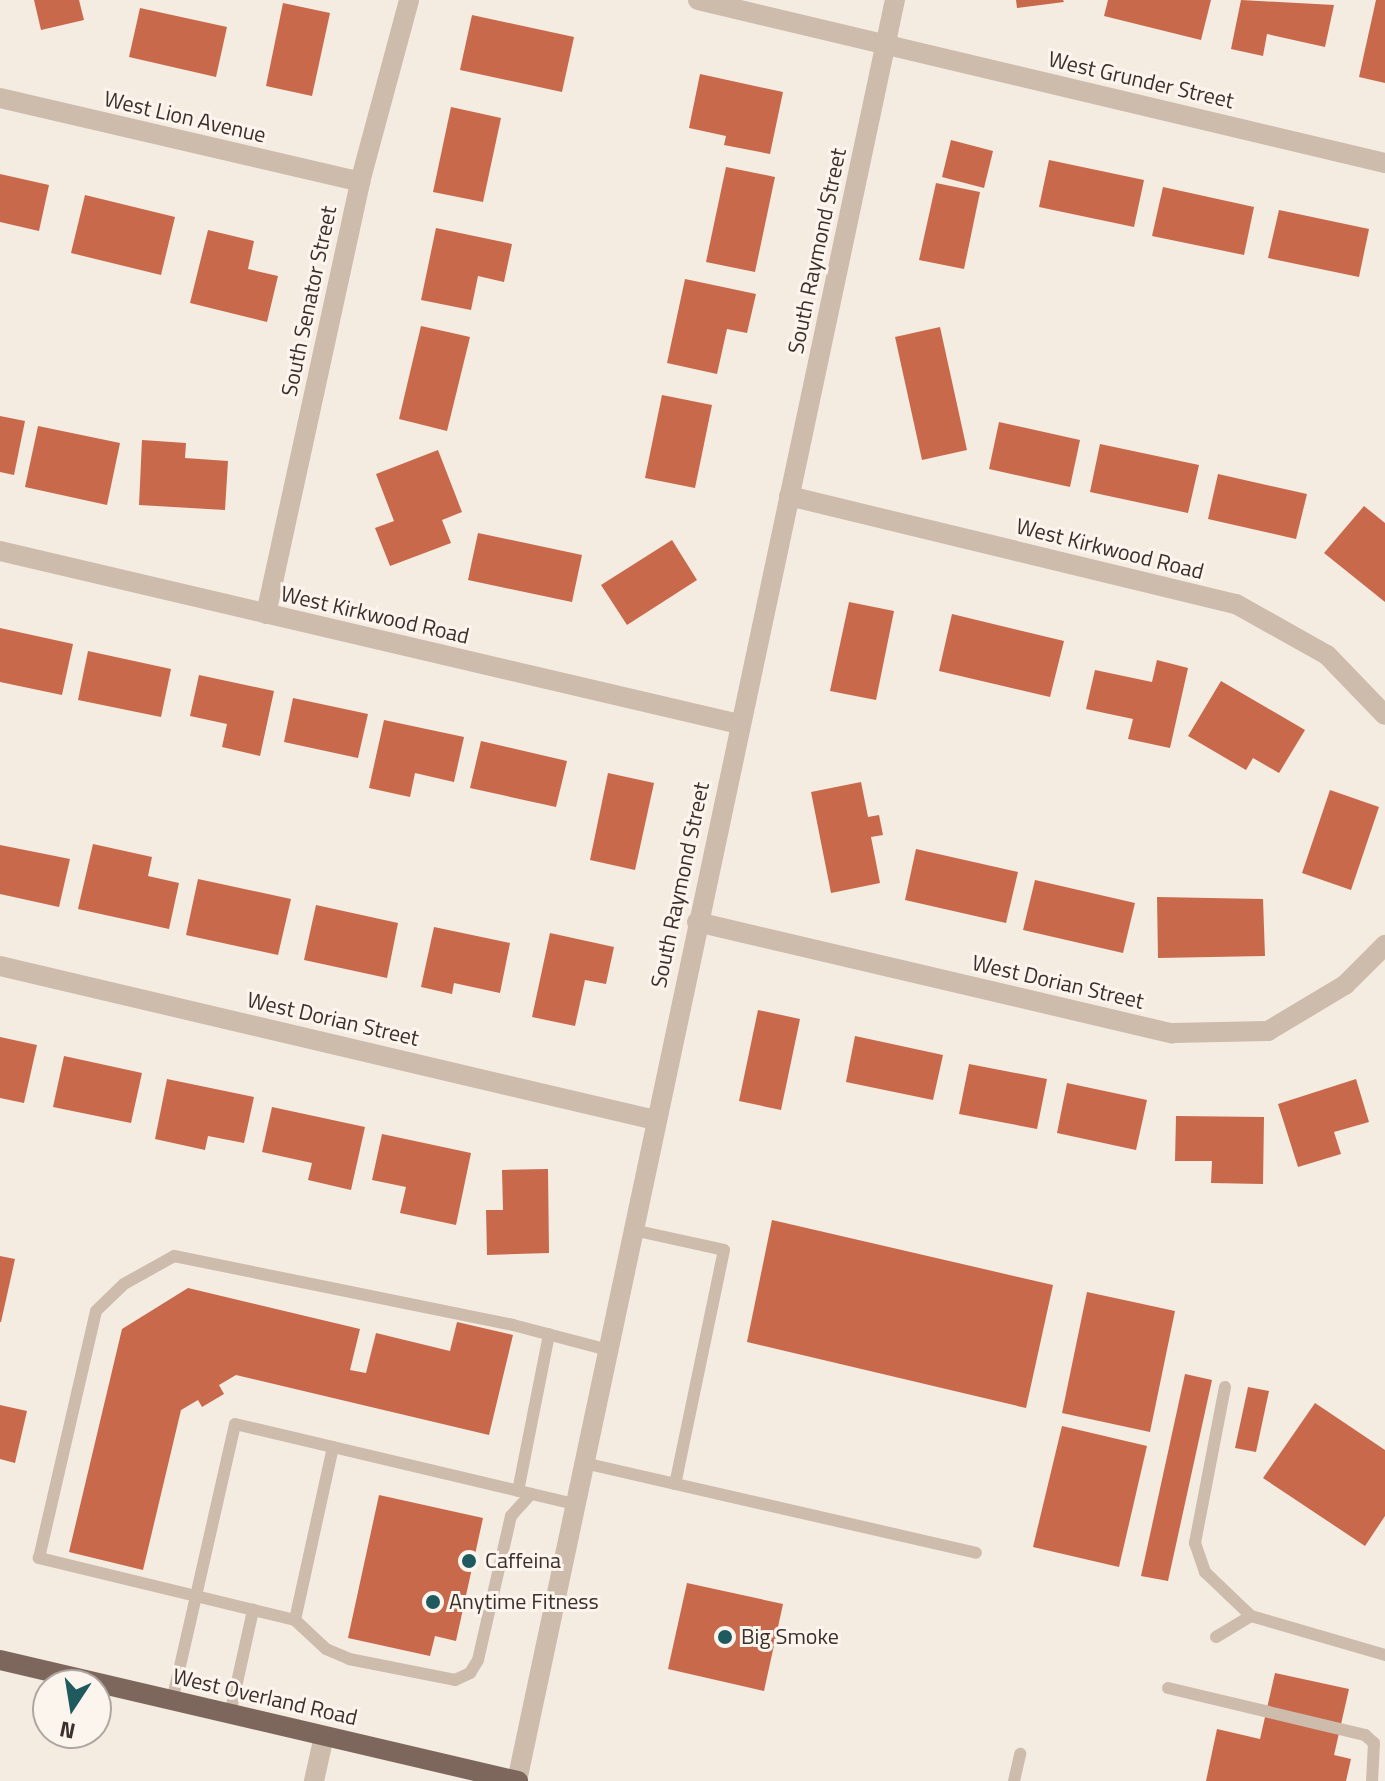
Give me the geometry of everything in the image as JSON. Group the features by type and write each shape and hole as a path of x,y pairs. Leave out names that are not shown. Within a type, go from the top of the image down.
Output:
{"main road":[{"name":"West Overland Road","path":"0,1660 518,1781"}],"street":[{"name":"South Senator Street","path":"266,614 360,182 409,0"},
{"name":"West Grunder Street","path":"698,0 1385,163"},
{"name":"South Raymond Street","path":"518,1781 655,1120 895,0"},
{"name":"West Lion Avenue","path":"0,98 360,182"},
{"name":"West Kirkwood Road","path":"789,496 1236,604 1327,655 1385,715"},
{"name":"West Kirkwood Road","path":"0,551 739,724"},
{"name":"West Dorian Street","path":"697,922 1172,1033 1268,1031 1345,985 1385,945"},
{"name":"West Dorian Street","path":"0,966 655,1120"},
{"path":"314,1781 324,1736"}],"lane":[{"path":"633,1230 724,1250 675,1484"},
{"path":"531,1494 511,1516 478,1660 470,1673 455,1680 349,1659 326,1649 295,1620 39,1558 96,1311 124,1284 174,1256 549,1334 608,1350"},
{"path":"518,1491 549,1334"},
{"path":"1225,1387 1195,1543 1205,1572 1251,1616 1385,1655"},
{"path":"172,1701 235,1424 575,1504"},
{"path":"295,1620 333,1447"},
{"path":"584,1463 976,1553"},
{"path":"230,1714 253,1610"},
{"path":"1216,1637 1251,1616"},
{"path":"1168,1688 1365,1735 1374,1743 1372,1781"},
{"path":"1014,1781 1020,1754"}],"building":[{"path":"34,0 79,0 84,20 41,30"},
{"path":"1016,0 1063,0 1064,2 1017,8"},
{"path":"1108,0 1211,0 1201,40 1104,16"},
{"path":"1241,0 1334,5 1325,47 1267,34 1263,56 1231,49"},
{"path":"1376,0 1385,0 1385,83 1359,77"},
{"path":"283,3 330,13 312,96 266,86"},
{"path":"140,8 227,27 216,77 129,57"},
{"path":"472,15 574,37 562,92 460,70"},
{"path":"700,74 783,92 770,154 724,145 726,136 689,128"},
{"path":"451,107 501,118 483,202 433,192"},
{"path":"951,140 993,151 984,188 942,177"},
{"path":"1049,160 1144,180 1134,227 1039,207"},
{"path":"726,167 775,177 755,272 706,262"},
{"path":"0,174 49,185 39,231 0,222"},
{"path":"936,183 980,192 964,269 919,260"},
{"path":"1163,187 1254,207 1244,255 1152,236"},
{"path":"85,195 175,217 161,275 71,253"},
{"path":"1279,210 1369,229 1359,277 1268,258"},
{"path":"436,228 512,244 504,282 478,276 471,310 421,300"},
{"path":"208,230 254,241 248,269 278,276 267,322 190,303"},
{"path":"685,279 756,294 747,333 727,329 717,374 667,363"},
{"path":"421,326 470,337 447,431 399,419"},
{"path":"940,327 967,450 922,460 895,337"},
{"path":"662,395 712,405 695,488 645,478"},
{"path":"0,416 25,421 14,475 0,472"},
{"path":"999,422 1080,440 1070,487 989,469"},
{"path":"38,426 120,443 107,505 25,487"},
{"path":"142,440 186,443 185,458 228,461 225,510 139,505"},
{"path":"1100,444 1199,465 1188,513 1090,492"},
{"path":"438,450 462,512 442,520 451,543 390,566 375,528 394,521 376,474"},
{"path":"1218,474 1307,494 1296,539 1208,519"},
{"path":"1364,506 1385,523 1385,602 1324,553"},
{"path":"478,533 582,555 572,602 468,580"},
{"path":"672,540 697,580 627,625 601,585"},
{"path":"849,602 894,611 876,700 830,691"},
{"path":"952,614 1064,641 1050,697 939,671"},
{"path":"0,628 73,644 62,695 0,682"},
{"path":"88,651 171,669 161,717 78,700"},
{"path":"1157,660 1188,668 1170,748 1128,739 1133,719 1086,709 1095,670 1152,682"},
{"path":"199,675 274,691 260,756 222,747 227,724 190,716"},
{"path":"1221,681 1305,730 1279,773 1253,758 1246,770 1188,736"},
{"path":"293,698 368,714 358,758 284,742"},
{"path":"384,720 464,737 454,782 415,773 410,797 369,788"},
{"path":"481,741 567,761 556,807 470,788"},
{"path":"608,773 654,783 635,870 590,860"},
{"path":"861,782 868,817 879,815 883,835 871,837 880,883 831,893 811,792"},
{"path":"1330,790 1379,807 1351,890 1302,873"},
{"path":"93,844 152,857 148,876 179,883 169,929 78,909"},
{"path":"0,845 70,859 59,907 0,894"},
{"path":"916,849 1018,872 1006,923 905,900"},
{"path":"198,879 291,899 278,955 186,935"},
{"path":"1035,880 1135,903 1123,953 1023,930"},
{"path":"1157,897 1263,899 1265,956 1158,958"},
{"path":"316,905 398,923 387,978 304,960"},
{"path":"434,927 510,943 500,993 454,983 452,994 421,987"},
{"path":"550,933 614,947 606,984 585,980 575,1026 532,1017"},
{"path":"758,1010 800,1019 781,1110 739,1101"},
{"path":"855,1036 943,1055 933,1100 846,1082"},
{"path":"0,1037 37,1045 24,1103 0,1098"},
{"path":"64,1056 142,1073 131,1123 53,1107"},
{"path":"969,1064 1047,1079 1037,1129 959,1114"},
{"path":"167,1079 254,1097 244,1143 208,1136 205,1150 155,1139"},
{"path":"1356,1079 1369,1122 1334,1132 1341,1154 1298,1167 1278,1104"},
{"path":"1067,1083 1147,1100 1136,1150 1057,1133"},
{"path":"272,1107 365,1127 351,1190 308,1180 312,1163 262,1152"},
{"path":"1176,1116 1264,1117 1263,1184 1211,1183 1212,1161 1175,1161"},
{"path":"382,1134 471,1153 456,1225 400,1213 406,1187 372,1180"},
{"path":"548,1169 549,1253 487,1255 486,1210 503,1210 502,1170"},
{"path":"772,1220 1053,1285 1026,1408 747,1342"},
{"path":"0,1256 15,1259 1,1322 0,1322"},
{"path":"188,1288 360,1329 350,1370 366,1373 376,1333 450,1351 457,1322 513,1335 489,1435 236,1375 219,1385 224,1394 202,1407 198,1400 181,1410 143,1570 69,1552 122,1329"},
{"path":"1087,1292 1175,1311 1150,1432 1062,1413"},
{"path":"1185,1374 1212,1380 1168,1581 1141,1576"},
{"path":"1248,1387 1269,1391 1256,1452 1235,1448"},
{"path":"1315,1403 1385,1450 1385,1516 1365,1546 1263,1478"},
{"path":"0,1405 27,1411 15,1463 0,1459"},
{"path":"1062,1426 1147,1446 1119,1567 1033,1547"},
{"path":"379,1495 483,1518 456,1641 435,1636 430,1656 348,1638"},
{"name":"Big Smoke","path":"687,1583 783,1604 764,1691 668,1669"},
{"path":"1275,1673 1349,1689 1334,1755 1351,1759 1346,1781 1206,1781 1217,1729 1260,1739"}],"place":[{"name":"Caffeina","path":"469,1561"},
{"name":"Anytime Fitness","path":"433,1602"},
{"name":"Big Smoke","path":"725,1637"}]}
